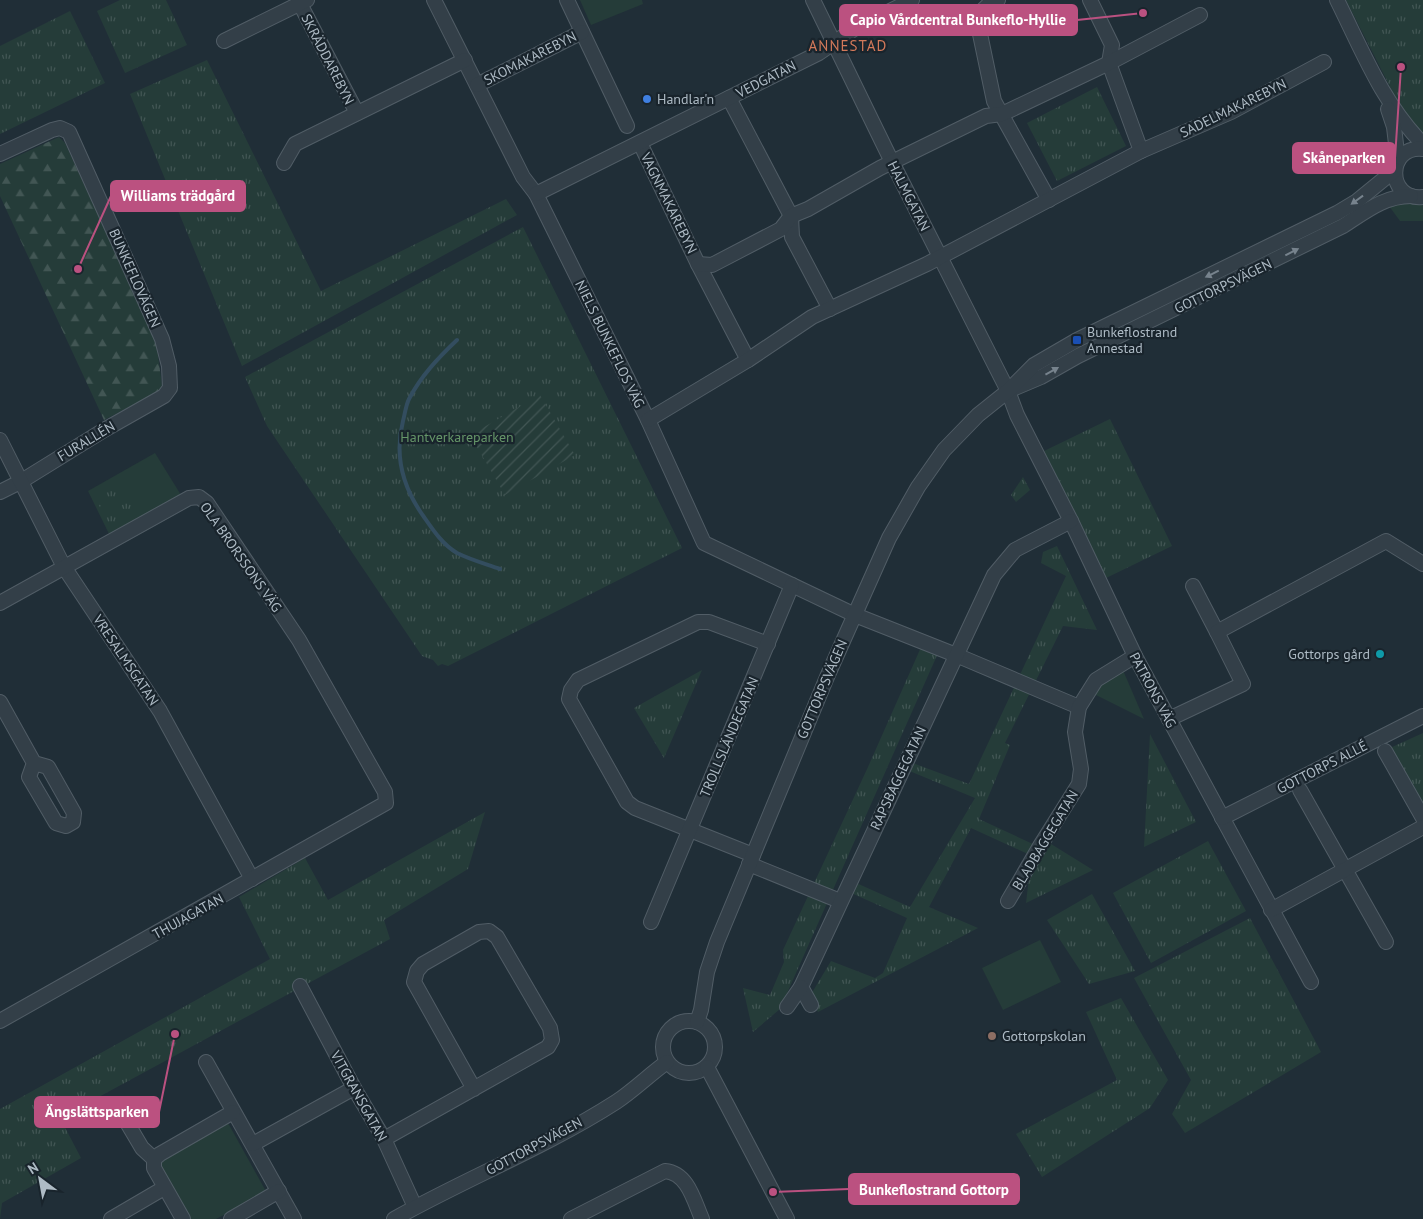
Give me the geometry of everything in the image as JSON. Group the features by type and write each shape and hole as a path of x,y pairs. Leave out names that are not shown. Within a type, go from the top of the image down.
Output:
{"street":[{"name":"NIELS BUNKEFLOS VÄG","path":"434,0 523,178 536,194 648,420 704,543 855,615"},
{"name":"SKOMAKAREBYN","path":"567,0 627,126"},
{"name":"HALMGATAN","path":"813,0 892,162 1008,391"},
{"name":"VEDGATAN","path":"536,194 818,53 854,29 912,0"},
{"path":"998,0 983,10 980,28 994,101 1049,200"},
{"path":"1090,0 1112,45 1109,63 1142,151"},
{"path":"1337,0 1384,96 1394,127 1396,165"},
{"path":"224,41 302,1"},
{"name":"SKRÄDDAREBYN","path":"302,1 357,114"},
{"path":"892,162 986,116 1002,114 1109,63 1200,15"},
{"name":"SKOMAKAREBYN","path":"477,85 582,32"},
{"path":"284,163 295,144 464,60"},
{"name":"SADELMAKAREBYN","path":"941,257 1142,151 1231,112 1324,62"},
{"path":"1384,96 1403,122 1423,144"},
{"path":"729,98 791,216 792,238 830,309"},
{"name":"BUNKEFLOVÄGEN","path":"0,154 52,130 60,128 69,132 162,338 169,366 170,388"},
{"name":"VAGNMAKAREBYN","path":"640,143 698,264 748,360"},
{"name":"GOTTORPSVÄGEN","path":"697,1022 702,1010 707,972 751,859 827,677 888,538 918,487 944,450 978,415 1008,391 1034,365 1077,340 1337,213 1357,201 1396,165 1407,151 1423,149"},
{"name":"VAGNMAKAREBYN","path":"698,264 712,265 781,229 791,216 808,209 892,162"},
{"name":"GOTTORPSVÄGEN","path":"1396,165 1396,183 1399,188 1417,197"},
{"name":"GOTTORPSVÄGEN","path":"1008,391 1041,377 1078,356 1344,226 1383,201 1399,196 1417,197"},
{"path":"648,420 748,360 812,317 941,257"},
{"name":"FURALLÉN","path":"0,492 164,396 170,388"},
{"name":"PATRONS VÄG","path":"1008,391 1017,414 1071,521 1135,656 1311,982"},
{"name":"VRESALMSGATAN","path":"0,440 64,568 160,711 252,879"},
{"name":"OLA BRORSSONS VÄG","path":"0,603 190,498 199,497 207,503 299,640 386,792 386,803 376,810"},
{"name":"RAPSBAGGEGATAN","path":"787,1007 801,987 994,575 1015,550 1071,521"},
{"path":"1217,632 1386,540 1423,564"},
{"name":"TROLLSLÄNDEGATAN","path":"651,922 792,585"},
{"path":"1169,719 1243,684 1193,586"},
{"path":"855,615 1079,707"},
{"path":"768,644 709,622 698,622 578,680 571,690 569,699 627,802 635,808 689,829 840,901"},
{"name":"BLADBAGGEGATAN","path":"1008,901 1079,784 1080,769 1075,732 1079,707 1096,680 1135,656"},
{"path":"0,702 34,763"},
{"name":"GOTTORPS ALLÉ","path":"1222,818 1423,716"},
{"path":"1385,751 1423,818"},
{"path":"1300,790 1386,942"},
{"name":"THUJAGATAN","path":"0,1021 376,810"},
{"path":"1271,910 1423,827"},
{"path":"384,1139 474,1089 548,1047 552,1040 550,1028 497,937 489,931 479,932 423,964 417,971 414,982 474,1089"},
{"name":"VITGRANSGATAN","path":"300,986 354,1088 384,1139 415,1207"},
{"path":"801,987 811,1005"},
{"path":"689,1020 697,1022 712,1032 716,1050 713,1059 700,1072 682,1073 674,1069 667,1062 662,1047 668,1032 673,1026 689,1020"},
{"path":"206,1062 294,1219"},
{"name":"GOTTORPSVÄGEN","path":"394,1219 564,1132 616,1102 667,1062"},
{"path":"707,1067 787,1219"},
{"path":"253,1144 354,1088"},
{"path":"119,1109 142,1148 154,1159 154,1168 183,1219"},
{"path":"154,1159 233,1112"},
{"path":"571,1219 665,1171 675,1172 681,1177 691,1192 702,1219"},
{"path":"111,1219 164,1188"},
{"path":"231,1219 279,1191"}],"green space":[{"path":"120,0 166,0 187,45 125,73 97,11"},
{"path":"580,0 642,0 643,4 591,25"},
{"path":"1346,0 1423,0 1423,136 1414,134"},
{"path":"70,11 105,83 0,134 0,46"},
{"path":"207,60 321,291 506,199 517,215 242,366 130,94"},
{"path":"1097,87 1126,146 1057,181 1027,123"},
{"path":"59,137 65,143 156,341 162,385 160,391 104,420 0,196 0,164"},
{"path":"1399,202 1423,205 1423,221 1400,221 1389,206"},
{"name":"Hantverkareparken","path":"523,227 682,548 448,666 442,664 438,666 433,660 422,656 267,426 245,377"},
{"path":"540,395 575,455 505,495 470,435"},
{"path":"1110,419 1172,546 1104,579 1042,452"},
{"path":"155,453 181,495 110,536 88,491"},
{"path":"117,477 137,516 112,530 92,492"},
{"path":"1023,477 1030,490 1016,502 1011,495"},
{"path":"1057,546 1097,630 1063,626 1005,743 1010,745 979,819 1035,845 1030,855 971,828 929,907 978,928 818,1012 810,996 831,961 875,978 883,973 907,918 849,892 854,882 910,907 975,798 907,770 910,762 969,784 1066,576 1041,563 1043,552"},
{"path":"922,645 939,651 780,1009 753,1032 743,988 770,995 784,962 783,950"},
{"path":"1122,668 1144,719 1092,693"},
{"path":"702,670 664,758 634,708"},
{"path":"1423,733 1423,804 1390,748"},
{"path":"1150,734 1196,822 1144,847"},
{"path":"485,812 468,869 384,920 390,939 60,1118 81,1158 2,1203 0,1219 0,1109 270,959 239,897 305,858 328,900"},
{"path":"1208,841 1246,911 1151,963 1113,893"},
{"path":"1051,844 1093,870 1026,903 1029,878"},
{"path":"1092,894 1135,971 1089,984 1047,920"},
{"path":"1250,918 1321,1052 1185,1133 1172,1114 1191,1080 1134,978"},
{"path":"1040,940 1061,982 1003,1010 982,968"},
{"path":"1121,998 1168,1080 1150,1108 1042,1177 1016,1134 1117,1080 1086,1012"},
{"path":"228,1123 267,1193 216,1219 189,1219 158,1162"}],"waterway":[{"path":"457,340 424,375 408,401 400,434 402,471 417,506 443,542 457,553 500,569"}],"place":[{"name":"Capio Vårdcentral Bunkeflo-Hyllie","path":"1143,13"},
{"name":"Skåneparken","path":"1401,67"},
{"name":"Handlar'n","path":"647,99"},
{"name":"Williams trädgård","path":"78,269"},
{"name":"Bunkeflostrand Annestad","path":"1077,340"},
{"name":"Gottorps gård","path":"1380,654"},
{"name":"Ängslättsparken","path":"175,1034"},
{"name":"Gottorpskolan","path":"992,1036"},
{"name":"Bunkeflostrand Gottorp","path":"773,1192"}],"district":[{"name":"ANNESTAD","path":"848,45"}]}
